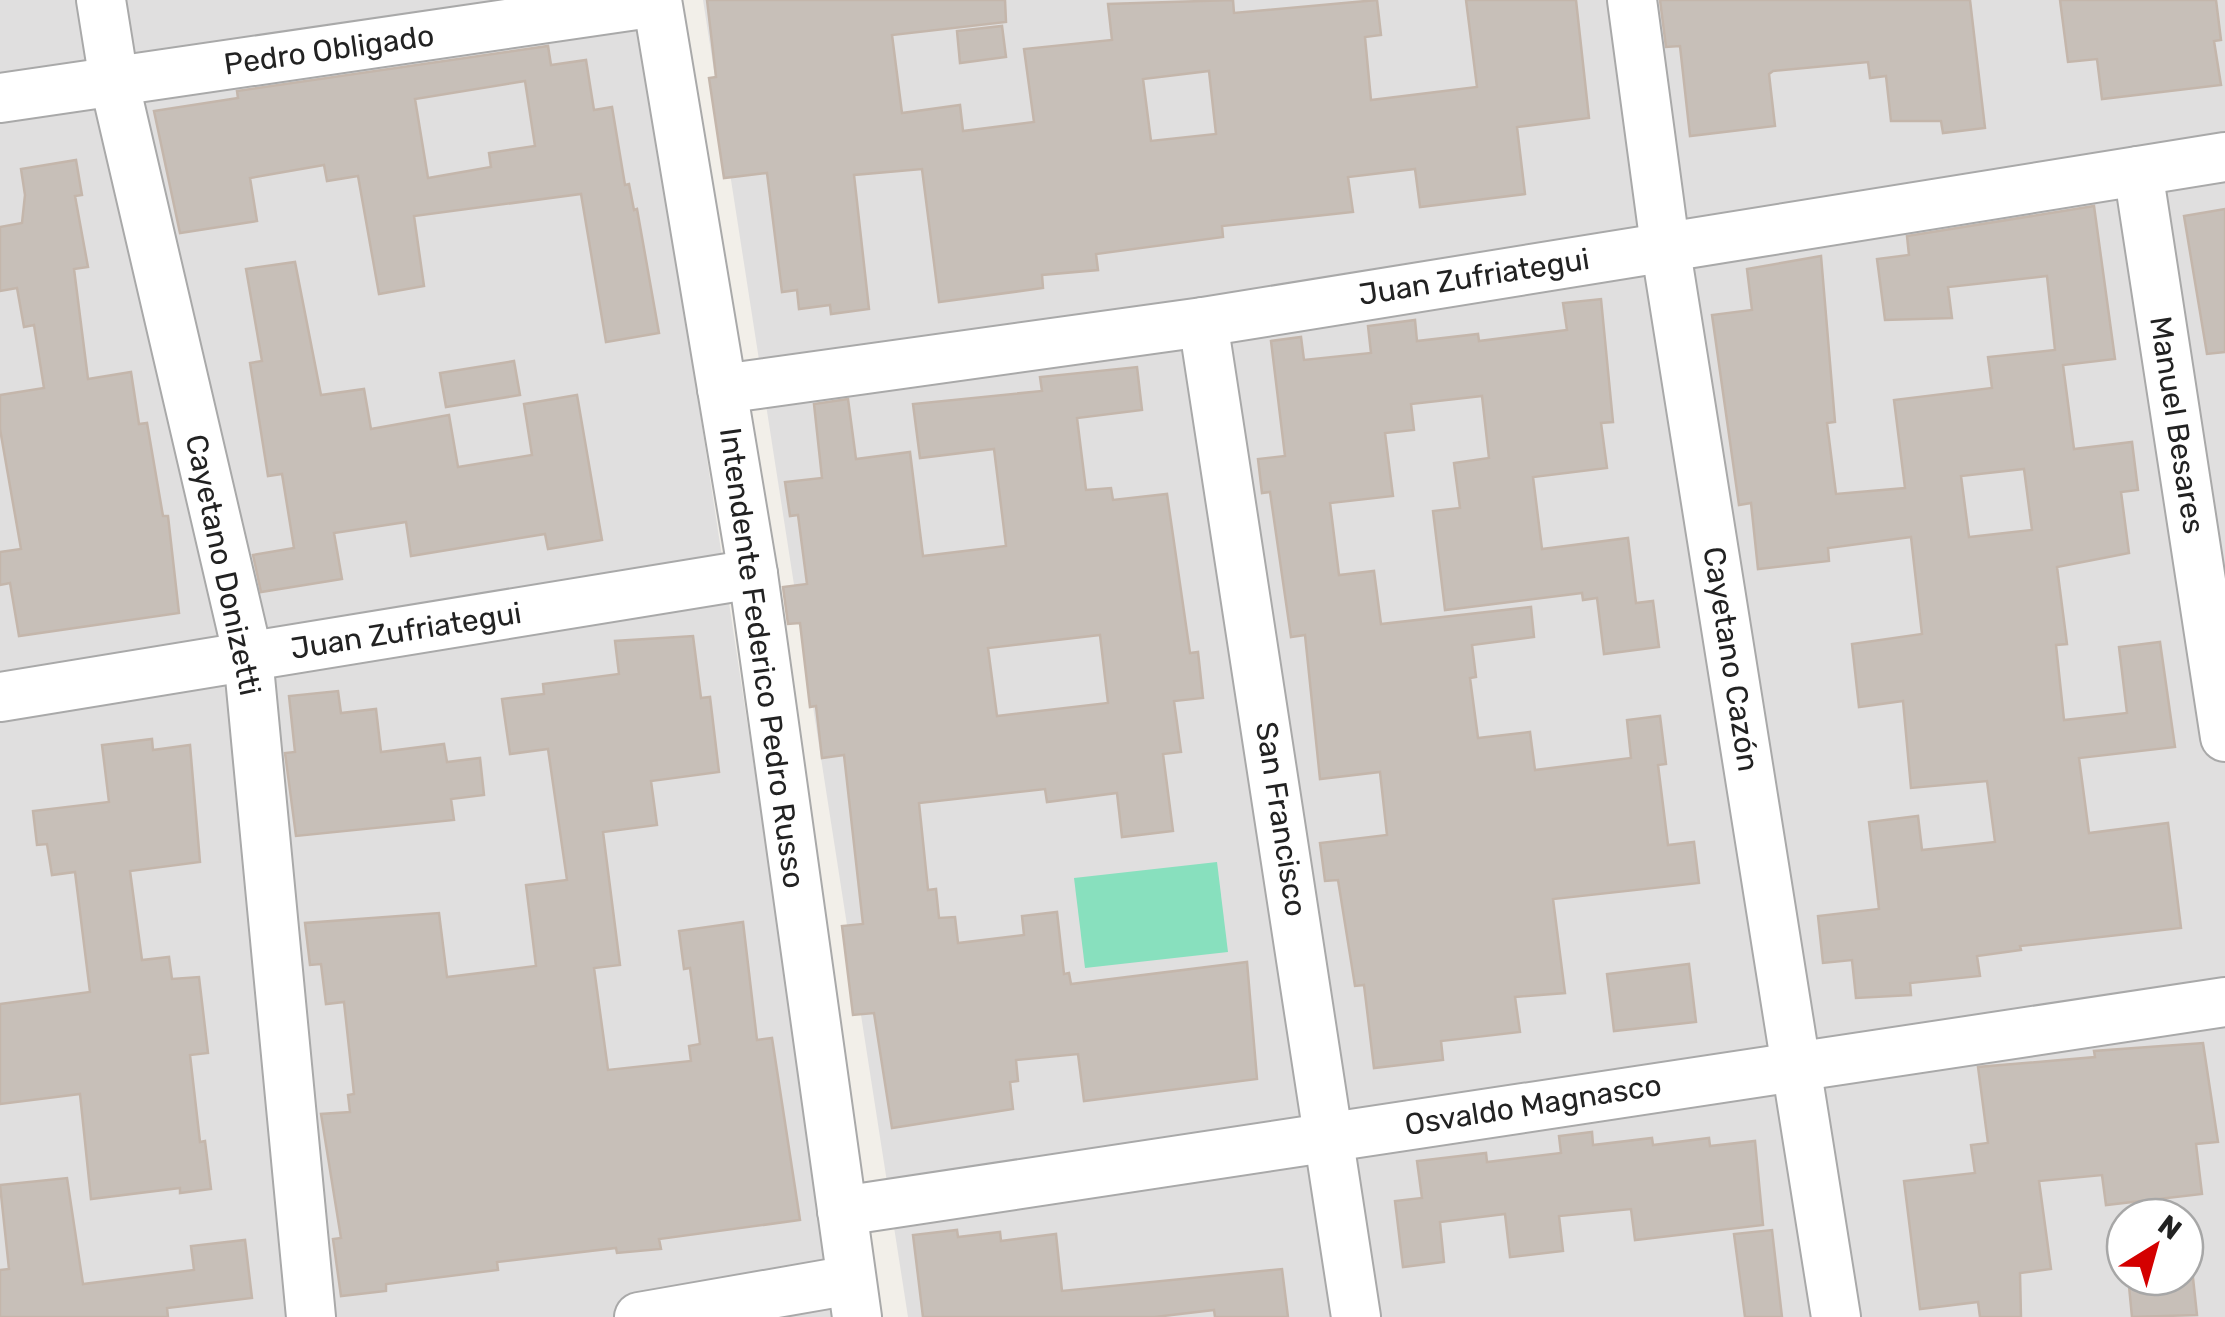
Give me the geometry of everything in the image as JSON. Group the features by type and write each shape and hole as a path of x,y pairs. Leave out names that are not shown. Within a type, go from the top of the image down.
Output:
{"street":[{"name":"Cayetano Donizetti","path":"101,0 114,80 248,656 310,1317"},
{"name":"Cayetano Cazón","path":"1632,0 1665,245 1836,1317"},
{"name":"Pedro Obligado","path":"0,98 657,1"},
{"name":"Intendente Federico Pedro Russo","path":"657,1 753,574 854,1298"},
{"name":"Juan Zufriategui","path":"722,389 1204,322 2225,158"},
{"name":"Manuel Besares","path":"2138,171 2225,737"},
{"name":"San Francisco","path":"1204,322 1356,1317"},
{"name":"Juan Zufriategui","path":"0,697 753,574"},
{"name":"Osvaldo Magnasco","path":"842,1211 2225,1002"},
{"path":"639,1317 854,1298"}],"shaded area":[{"path":"0,0 637,0 838,1317 0,1317"},
{"path":"703,0 2225,0 2225,1317 908,1317"}],"green space":[{"path":"1217,862 1228,952 1085,968 1074,878"}],"building":[{"path":"707,0 1005,0 1006,22 892,35 902,113 960,105 963,131 1034,122 1024,49 1112,40 1108,4 1233,0 1234,13 1377,0 1381,35 1365,37 1371,100 1477,87 1466,0 1576,0 1589,118 1517,127 1525,194 1420,207 1415,169 1348,177 1353,212 1222,226 1223,237 1096,254 1098,270 1042,275 1043,288 939,302 922,169 854,175 869,309 831,314 830,305 799,309 797,290 782,292 767,173 724,178 709,78 716,77","holes":["1209,71 1216,134 1151,141 1143,79"]},
{"path":"1660,0 1970,0 1985,128 1943,133 1941,121 1891,121 1886,76 1870,78 1868,62 1773,71 1769,74 1775,126 1690,136 1680,46 1666,47"},
{"path":"2060,0 2216,0 2221,40 2214,41 2221,85 2102,99 2097,59 2068,62"},
{"path":"1002,26 1006,57 960,63 957,31"},
{"path":"548,46 551,65 586,60 594,110 612,107 625,185 629,184 634,210 637,209 659,333 606,342 581,194 414,216 424,286 379,294 358,176 327,181 324,165 250,178 257,221 180,233 154,111 238,98 237,91","holes":["525,81 535,146 489,153 491,167 428,178 415,99"]},
{"path":"76,160 82,195 75,196 88,267 74,269 88,379 131,372 139,424 147,423 163,516 168,516 179,613 19,636 10,583 0,585 0,552 21,549 0,429 0,395 44,388 34,325 24,327 17,288 0,291 0,227 22,223 25,195 21,169"},
{"path":"2094,206 2115,359 2063,365 2074,449 2132,442 2138,490 2121,492 2129,553 2057,567 2067,644 2056,645 2064,720 2127,713 2119,647 2160,642 2175,747 2079,758 2089,833 2168,823 2181,928 2020,946 2021,950 1977,956 1980,976 1910,983 1911,995 1856,998 1852,960 1823,963 1818,916 1879,909 1869,822 1918,816 1922,850 1995,842 1987,781 1911,788 1903,701 1859,707 1852,644 1922,634 1911,537 1828,548 1829,561 1758,569 1751,503 1739,505 1712,315 1752,310 1747,269 1821,256 1835,422 1827,423 1836,494 1905,488 1894,400 1992,388 1988,357 2055,350 2047,276 1948,287 1952,318 1885,320 1877,259 1909,255 1907,236","holes":["2024,469 2032,530 1969,537 1961,476"]},
{"path":"2225,209 2225,352 2207,354 2184,216"},
{"path":"295,262 321,395 364,389 371,429 449,415 458,467 532,455 524,404 577,395 602,540 548,549 545,534 411,556 406,522 334,533 342,579 261,592 253,555 294,548 282,474 268,476 250,363 262,361 246,269"},
{"path":"1601,299 1613,422 1601,423 1607,468 1533,477 1542,549 1628,538 1636,603 1653,601 1659,647 1604,654 1597,598 1583,600 1582,593 1445,610 1433,511 1460,508 1454,463 1489,458 1482,396 1411,404 1414,430 1385,433 1393,496 1330,503 1339,575 1374,571 1381,624 1531,607 1534,637 1472,645 1476,677 1470,678 1478,738 1530,732 1535,770 1631,758 1627,720 1660,716 1666,764 1658,765 1668,845 1694,842 1699,883 1553,899 1565,993 1515,997 1520,1032 1441,1041 1443,1060 1374,1068 1364,985 1355,986 1338,880 1325,881 1320,843 1387,835 1380,772 1320,779 1305,635 1291,637 1270,492 1262,493 1258,459 1285,456 1271,341 1301,337 1304,360 1371,353 1368,326 1415,320 1417,341 1478,334 1479,341 1567,330 1563,303"},
{"path":"514,361 520,395 446,407 440,373"},
{"path":"1137,367 1142,410 1077,418 1086,490 1111,488 1113,500 1167,494 1190,653 1198,652 1203,698 1174,701 1181,752 1163,754 1173,831 1122,837 1117,793 1047,802 1045,789 919,803 928,890 936,889 939,918 955,917 958,943 1024,935 1022,916 1057,912 1064,974 1069,973 1071,984 1247,962 1257,1079 1084,1101 1078,1054 1016,1060 1018,1081 1010,1082 1013,1109 892,1128 874,1013 853,1015 842,926 863,924 844,755 822,758 816,706 810,707 800,623 788,624 783,587 807,584 798,515 790,516 785,482 822,478 814,404 848,399 856,459 910,452 923,556 1006,546 994,449 920,458 913,404 1042,391 1040,377","holes":["1100,635 1108,703 997,716 988,648"]},
{"path":"693,636 701,698 710,697 719,772 651,781 657,825 603,832 620,965 594,968 608,1070 691,1061 689,1046 700,1044 690,968 684,969 679,931 743,922 757,1040 772,1038 800,1220 659,1239 661,1249 617,1253 616,1248 497,1262 498,1270 386,1284 386,1291 341,1296 333,1239 341,1238 321,1114 350,1112 348,1095 354,1094 344,1002 326,1004 321,964 310,965 305,923 439,913 447,977 536,966 526,885 567,880 548,749 510,754 502,699 544,694 543,684 619,674 615,641"},
{"path":"338,691 341,713 376,709 381,752 444,744 447,762 480,758 484,795 451,799 454,820 296,836 285,753 295,752 289,696"},
{"path":"152,739 153,750 190,745 200,862 130,871 142,960 169,957 172,979 199,977 208,1053 190,1055 200,1142 205,1141 211,1189 180,1193 180,1188 91,1199 80,1094 0,1104 0,1004 90,992 75,872 52,875 47,844 37,845 33,811 109,802 102,745"},
{"path":"1689,964 1696,1022 1614,1031 1607,974"},
{"path":"2203,1043 2218,1142 2196,1144 2202,1194 2105,1198 2102,1175 2039,1181 2051,1269 2020,1273 2021,1317 1980,1317 1978,1302 1920,1309 1904,1181 1975,1173 1971,1145 1988,1143 1978,1067 2095,1057 2094,1051"},
{"path":"1592,1132 1593,1145 1652,1138 1653,1145 1709,1138 1710,1146 1755,1141 1763,1225 1635,1240 1631,1209 1559,1216 1563,1251 1510,1257 1505,1214 1440,1222 1444,1262 1403,1267 1395,1201 1422,1198 1417,1161 1486,1153 1487,1162 1561,1153 1559,1136"},
{"path":"67,1178 83,1284 194,1270 191,1246 245,1240 252,1298 167,1308 168,1317 0,1317 0,1270 9,1269 0,1185"},
{"path":"957,1230 958,1237 1000,1232 1001,1241 1056,1234 1062,1291 1282,1269 1288,1317 1215,1317 1214,1310 1155,1317 923,1317 913,1235"},
{"path":"1772,1230 1782,1317 1745,1317 1734,1234"},
{"path":"2130,1297 2195,1297 2197,1315 2132,1317"}]}
